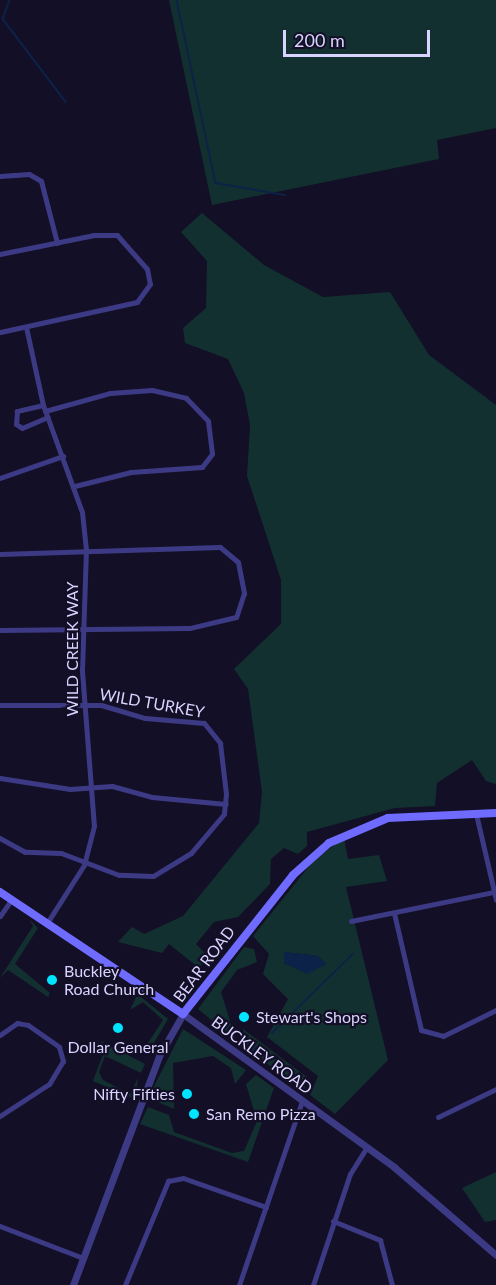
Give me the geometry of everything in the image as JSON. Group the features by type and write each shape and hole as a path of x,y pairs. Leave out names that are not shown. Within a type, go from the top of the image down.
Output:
{"main road":[{"name":"BEAR ROAD","path":"183,1014 293,874 329,843 388,818 496,813"},
{"name":"BUCKLEY ROAD","path":"0,892 183,1014"}],"street":[{"path":"0,176 29,174 41,181 57,243"},
{"path":"0,254 94,235 121,237 147,269 148,291 137,302 0,332"},
{"name":"WILD CREEK WAY","path":"26,327 46,411 75,486 86,549 84,706 94,826 85,861 47,923"},
{"path":"46,411 30,426 16,424 17,411 46,411 110,393 152,390 186,398 208,421 212,454 202,467 131,472 75,486"},
{"path":"0,478 63,456"},
{"path":"0,554 86,549 225,548 238,562 244,604 226,621 190,628 0,630"},
{"path":"0,705 84,706"},
{"name":"WILD TURKEY","path":"84,706 114,707 146,718 199,722 213,729 220,743 226,804"},
{"path":"0,778 226,804 218,822 167,872 129,877 85,861 25,852 0,838"},
{"path":"476,814 496,900"},
{"path":"351,921 494,892"},
{"path":"0,916 11,900"},
{"path":"394,913 421,1030 443,1036 496,1010"},
{"name":"BUCKLEY ROAD","path":"183,1014 367,1147 496,1255"},
{"name":"BEAR ROAD","path":"73,1285 159,1056 183,1014"},
{"path":"0,1035 17,1023 28,1025 59,1047 63,1060 49,1084 0,1116"},
{"path":"438,1117 496,1089"},
{"path":"239,1285 302,1101"},
{"path":"313,1285 333,1221 367,1147"},
{"path":"125,1285 168,1181 183,1178 266,1207"},
{"path":"333,1221 380,1240 392,1285"},
{"path":"0,1226 83,1258"}],"green space":[{"path":"169,0 496,0 496,128 437,140 439,159 212,205"},
{"path":"202,213 264,265 323,297 390,292 429,355 496,405 496,784 486,781 472,760 437,783 435,806 395,808 307,832 307,846 298,854 284,848 271,859 270,884 238,917 214,922 196,944 208,956 199,968 169,944 162,953 118,942 132,927 144,934 183,916 259,823 262,792 248,689 234,669 281,624 281,580 247,476 250,425 244,393 228,359 185,343 183,328 206,308 207,261 181,232"},
{"path":"344,838 348,859 379,855 387,881 346,887 388,1060 335,1114 310,1095 318,1076 267,1037 288,999 263,974 269,954 253,936 314,860","holes":["284,952 318,956 326,964 307,973 284,963"]},
{"path":"29,919 38,928 15,964 50,993 48,997 8,970 0,978 33,926"},
{"path":"244,947 254,949 257,962 237,970 221,992 236,1040 198,1009"},
{"path":"136,997 141,997 168,1019 148,1053 142,1045 146,1046 163,1020 143,1002 130,1010"},
{"path":"183,1029 246,1070 235,1084 231,1068 213,1056 173,1063 174,1109 148,1098"},
{"path":"243,1029 307,1077 304,1091 246,1048"},
{"path":"101,1041 145,1064 141,1073 105,1056 99,1072 103,1080 130,1094 138,1078 135,1099 93,1081 105,1049"},
{"path":"256,1075 274,1088 248,1162 140,1124 148,1107 169,1115 174,1132 232,1153 244,1151 257,1121 246,1084"},
{"path":"496,1172 496,1220 485,1222 462,1188"}],"water":[{"path":"284,952 318,956 326,964 307,974 284,963"}],"waterway":[{"path":"10,0 3,19 66,102"},
{"path":"177,0 216,183 285,195"},
{"path":"272,1033 353,954"},
{"path":"253,1051 260,1045"}],"place":[{"name":"Buckley Road Church","path":"52,980"},
{"name":"Stewart's Shops","path":"244,1017"},
{"name":"Dollar General","path":"118,1028"},
{"name":"Nifty Fifties","path":"187,1094"},
{"name":"San Remo Pizza","path":"194,1114"}]}
